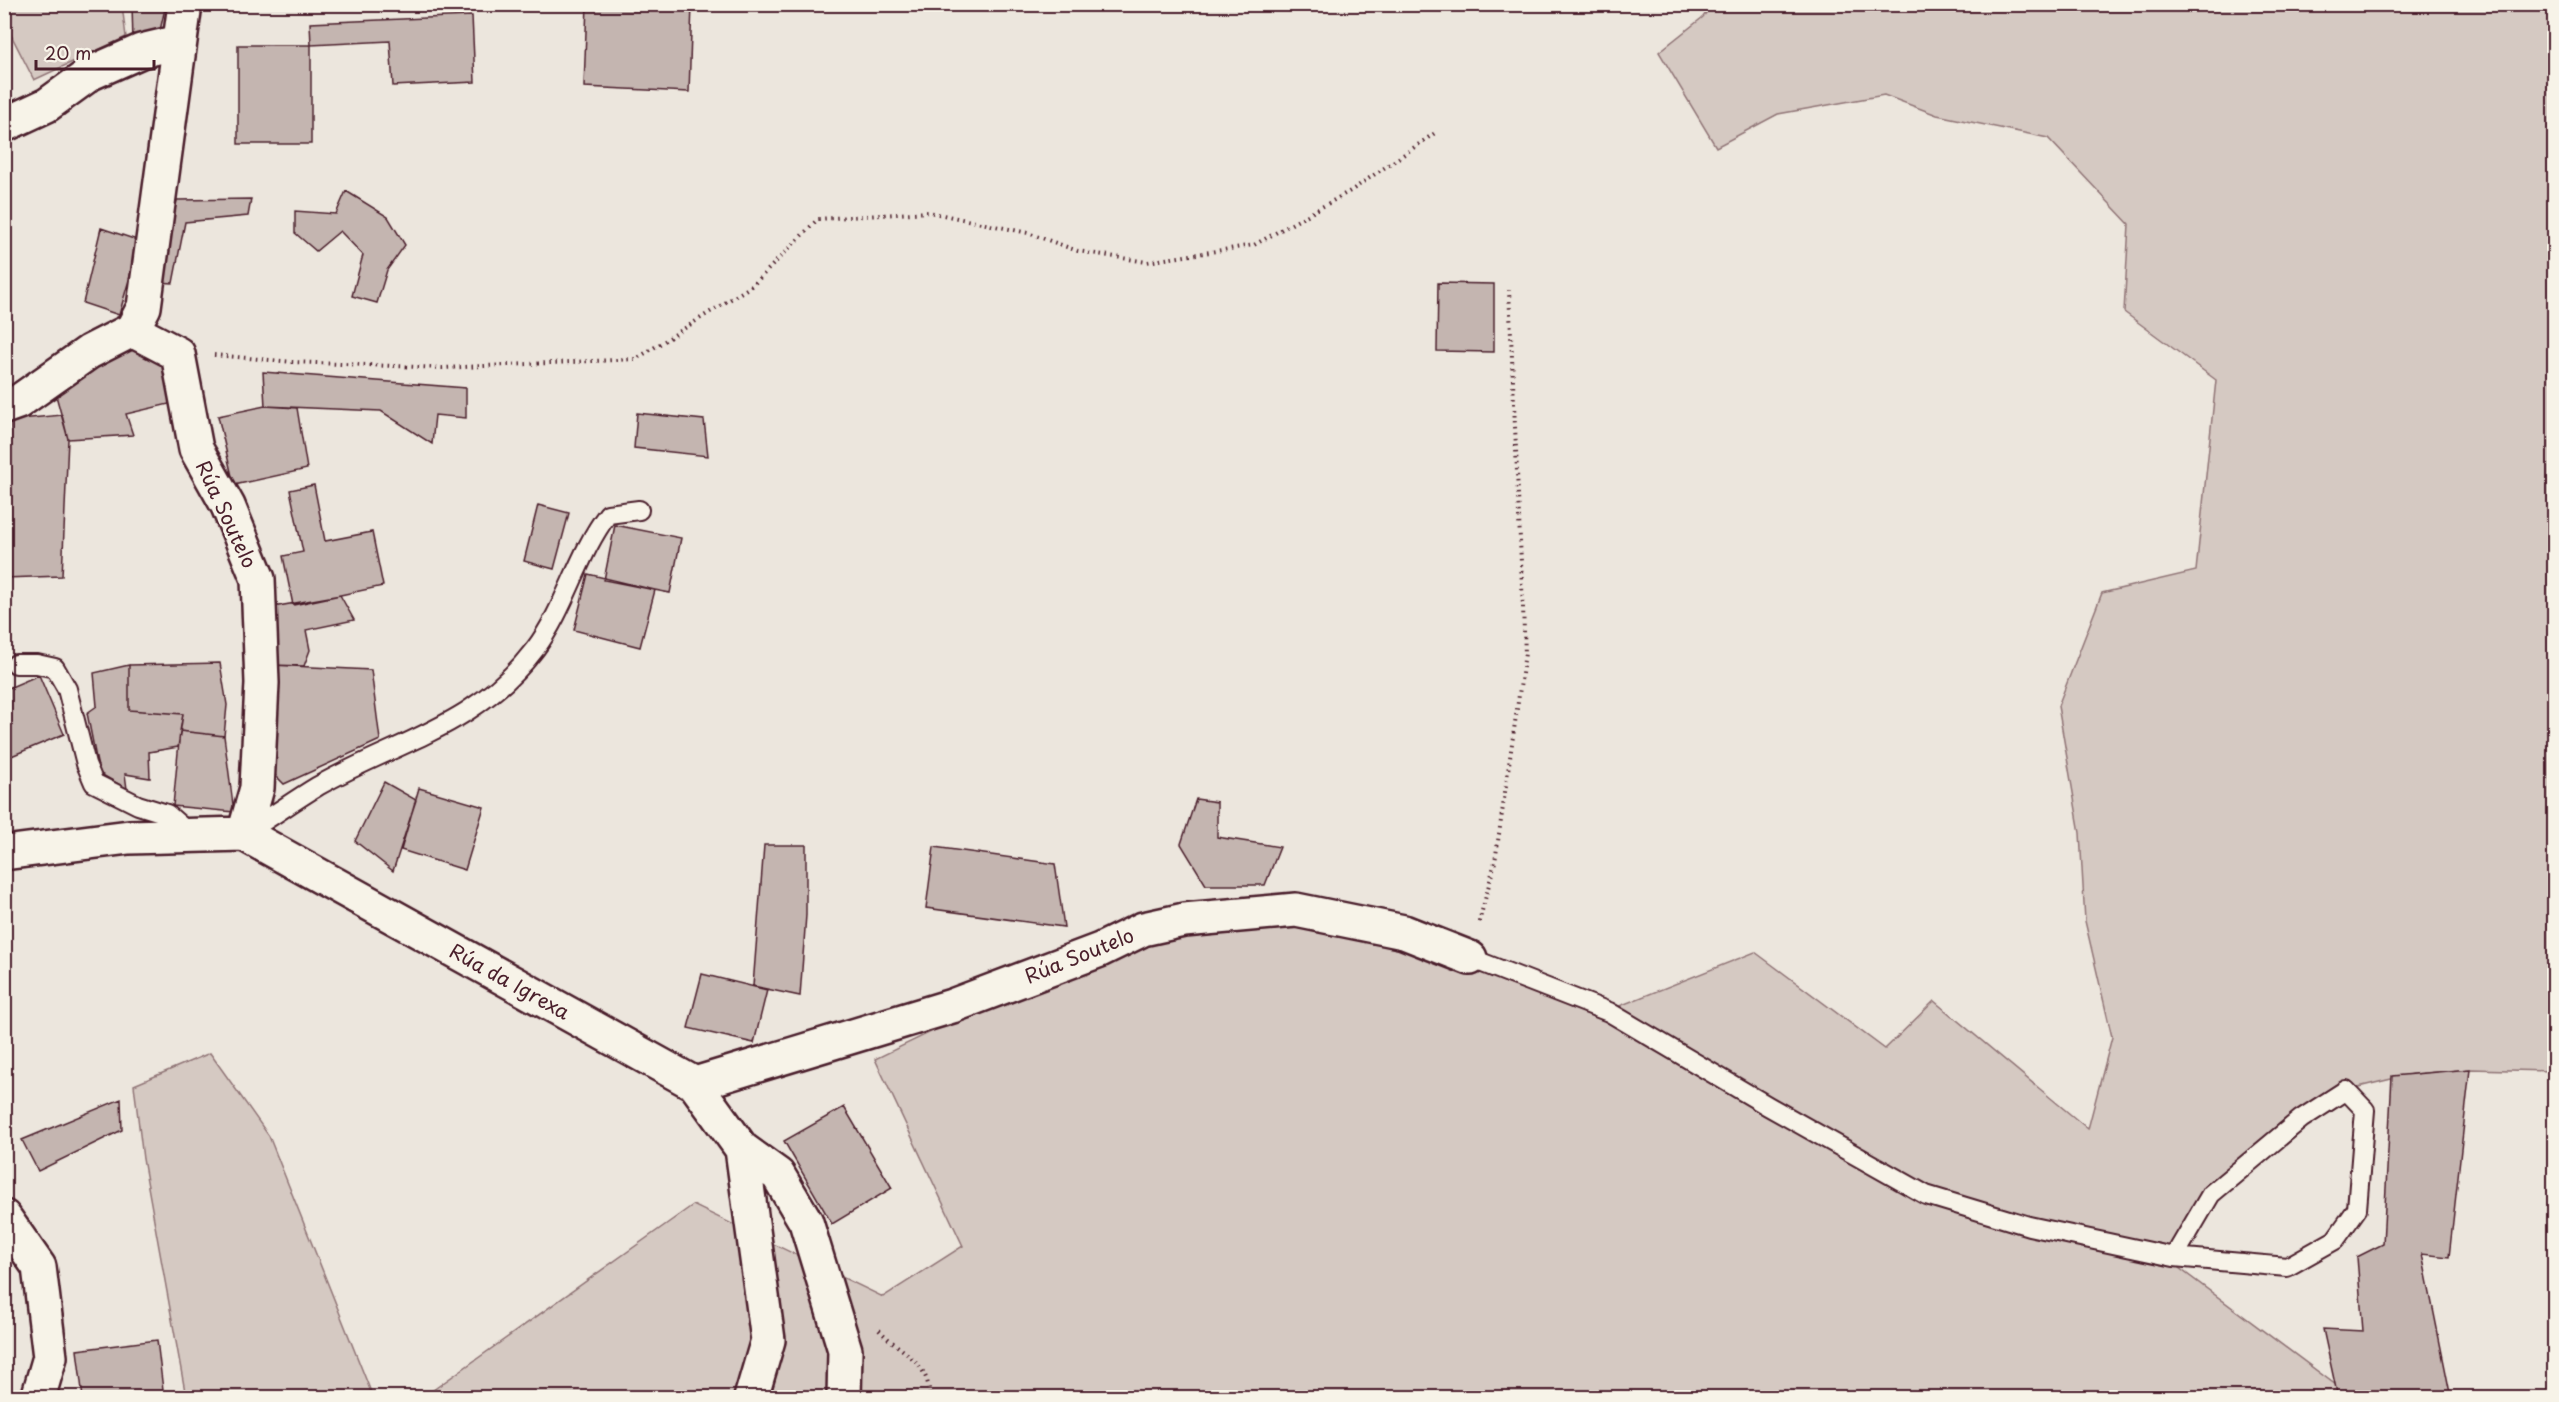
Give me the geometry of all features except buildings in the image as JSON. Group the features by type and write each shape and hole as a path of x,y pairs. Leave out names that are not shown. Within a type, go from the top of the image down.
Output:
{"street":[{"path":"4,407 18,402 89,352 132,330 144,307 185,4"},
{"path":"4,125 47,105 91,73 141,51 180,42"},
{"path":"132,330 178,354"},
{"name":"Rúa Soutelo","path":"178,354 196,449 228,506 258,579 262,683 257,788 243,834"},
{"path":"4,853 129,837 243,834"},
{"name":"Rúa da Igrexa","path":"243,834 695,1084 742,1149 768,1340 751,1398"},
{"name":"Rúa Soutelo","path":"695,1084 952,1006 1100,950 1143,929 1184,920 1296,910 1404,932 1470,958"},
{"path":"742,1149 778,1175 806,1222 845,1350 844,1398"},
{"path":"4,1217 39,1267 50,1357 38,1398"}],"lane":[{"path":"243,834 318,786 462,717 506,684 536,648 562,600 591,537 608,514 639,510"},
{"path":"16,664 37,664 55,668 67,689 86,764 94,783 138,805 167,814 192,836"},
{"path":"1470,958 1609,1012 1768,1106 1926,1195 2029,1226 2174,1257 2287,1267 2335,1240 2357,1209 2365,1110 2346,1090 2301,1119 2211,1194 2174,1257"}],"path":[{"path":"178,354 441,368 636,359 753,285 818,219 929,212 1028,232 1078,251 1148,262 1254,245 1352,190 1436,133"},
{"path":"1470,958 1495,862 1525,653 1509,290"},
{"path":"873,1323 880,1332 912,1355 929,1381 930,1398"}],"shaded area":[{"path":"5,4 122,5 126,37 34,80 5,23"},
{"path":"1712,5 2554,5 2554,1071 2470,1069 2412,1074 2346,1090 2211,1194 2175,1265 2352,1397 422,1398 693,1205 883,1297 963,1246 875,1059 1121,940 1296,910 1607,1011 1755,952 1885,1049 1934,1001 2088,1129 2112,1037 2085,921 2080,833 2058,706 2102,593 2196,571 2216,380 2124,312 2129,224 2048,138 1937,115 1884,95 1778,114 1716,147 1659,52 1703,17"},
{"path":"210,1053 269,1136 373,1397 186,1397 143,1159 134,1085"}]}
